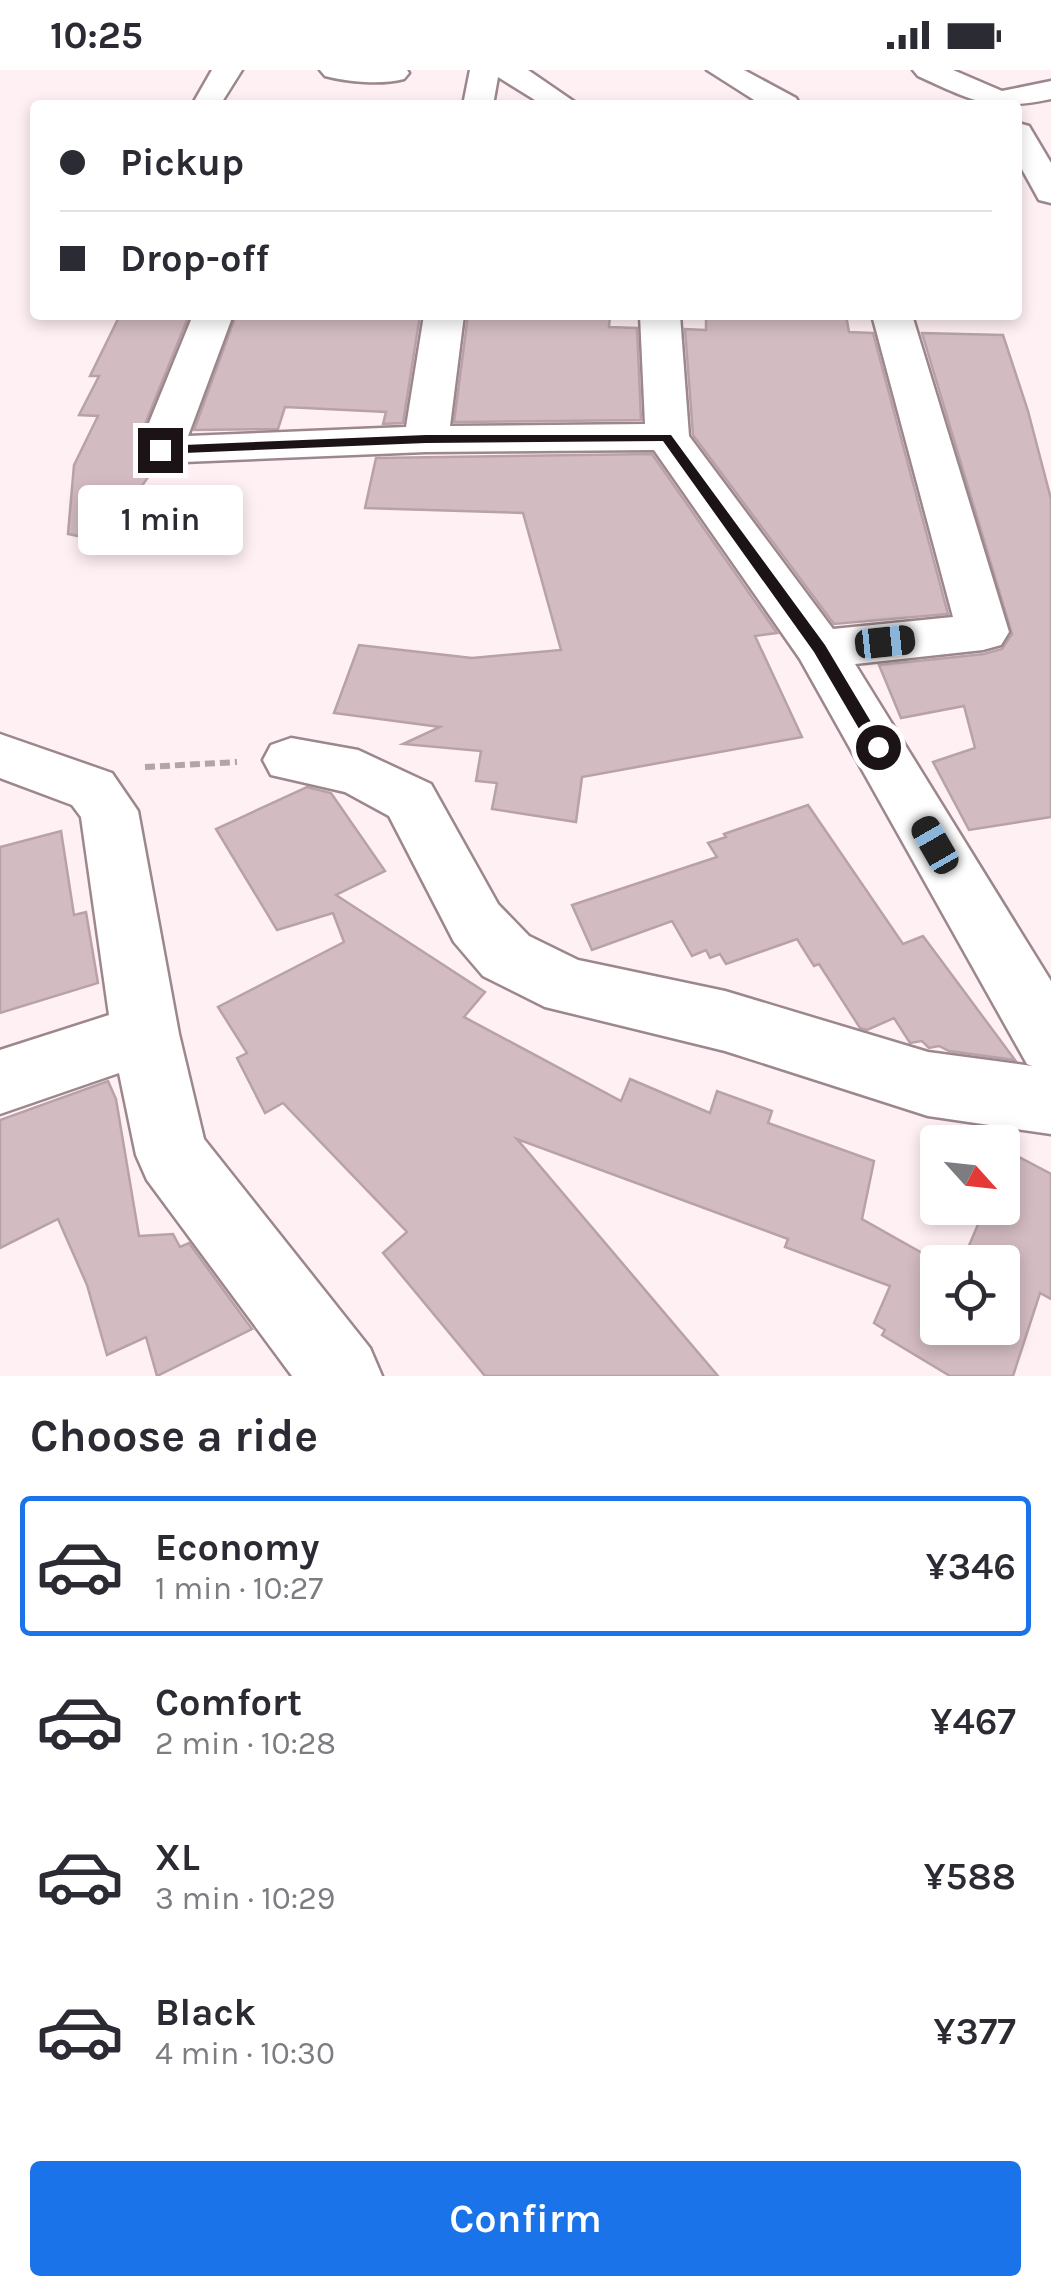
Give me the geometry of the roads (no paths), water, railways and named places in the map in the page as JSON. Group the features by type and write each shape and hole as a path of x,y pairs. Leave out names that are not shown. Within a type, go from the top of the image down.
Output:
{"street":[{"path":"208,100 227,70"},
{"path":"336,70 394,73"},
{"path":"479,100 485,70"},
{"path":"508,70 556,100"},
{"path":"722,70 776,100"},
{"path":"928,70 993,100"},
{"path":"1012,100 1051,90"},
{"path":"1022,141 1051,193"},
{"path":"211,320 160,450 426,439 666,438"},
{"path":"426,439 443,320"},
{"path":"660,320 666,438 820,648 1051,1042"},
{"path":"820,648 983,632 893,320"},
{"path":"0,755 92,789 109,811 144,1034 172,1154 342,1376"},
{"path":"291,760 358,772 410,800 476,922 506,956 568,987 724,1021 928,1084 1051,1101"},
{"path":"0,1082 144,1034"}]}
